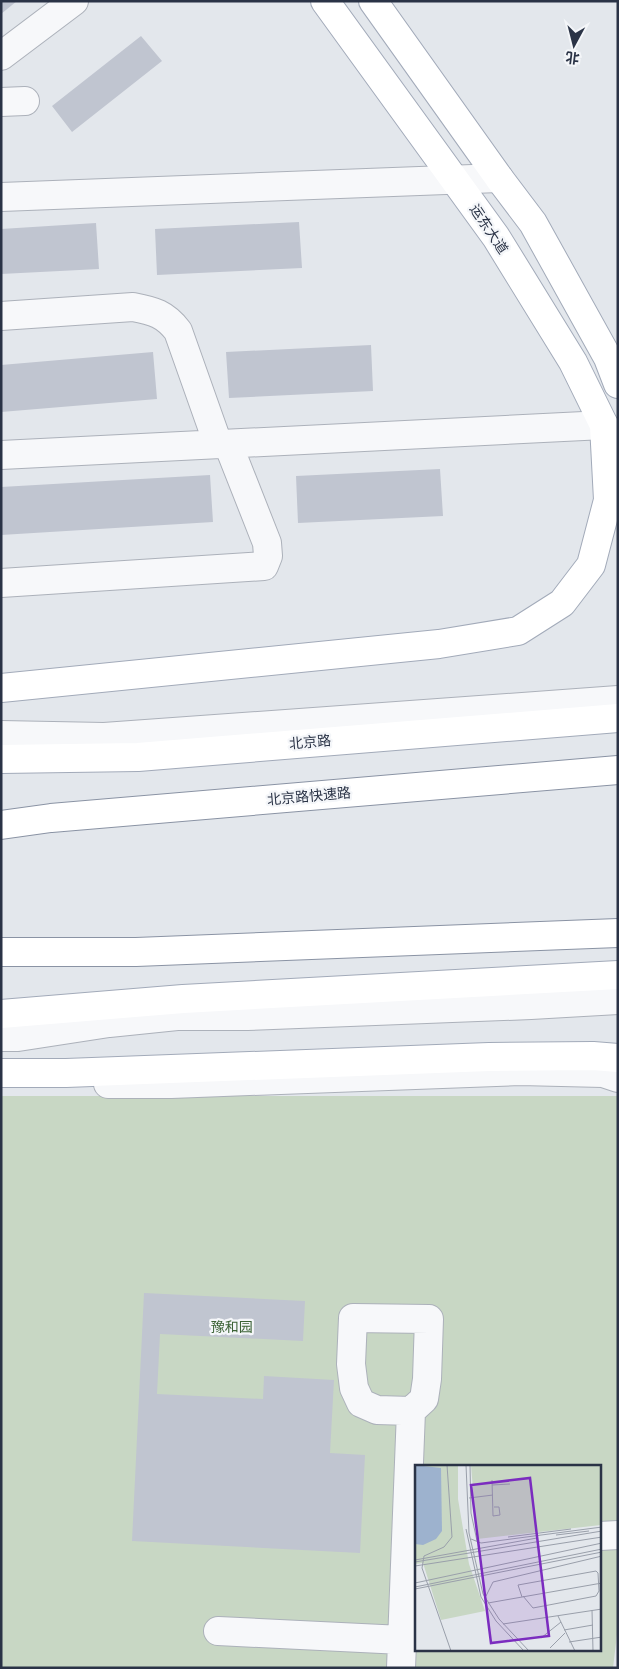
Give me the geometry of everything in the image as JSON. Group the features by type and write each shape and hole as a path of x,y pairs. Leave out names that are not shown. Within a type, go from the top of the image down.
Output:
{"main road":[{"name":"运东大道","path":"325,1 496,237 563,346 604,425 618,476"},
{"path":"373,1 533,223 608,358 618,384"},
{"path":"1,688 438,644 518,630 562,603 590,565 608,500 604,425"},
{"name":"北京路","path":"1,759 138,757 257,736 618,718"},
{"name":"北京路快速路","path":"1,825 51,818 618,770"},
{"path":"1,806 161,809"},
{"path":"1,952 136,952 618,933"},
{"path":"1,964 136,952"},
{"path":"1,1014 183,999 618,975"},
{"path":"1,1073 66,1073 489,1057 593,1056 618,1058"}],"lane":[{"path":"1,56 74,1"},
{"path":"1,197 499,178"},
{"path":"1,316 134,307 153,310 169,320 178,330 223,444 267,543 268,556 264,566 1,583"},
{"path":"1,455 604,425"},
{"path":"1,735 257,736 618,700"},
{"path":"1,1037 18,1037 109,1023 177,1016 247,1016 618,1000"},
{"path":"1,1085 171,1084 520,1071 603,1073 618,1078"},
{"path":"401,1668 411,1541 411,1411"},
{"path":"602,1536 618,1535"},
{"path":"218,1631 402,1640"}],"green space":[{"name":"豫和园","path":"1,1096 618,1096 618,1626 613,1668 1,1668"}],"building":[{"path":"1,1 17,1 1,14"},
{"path":"141,36 162,61 72,132 52,106"},
{"path":"299,222 302,268 157,275 155,229"},
{"path":"96,223 99,269 1,274 1,229"},
{"path":"371,345 373,391 229,398 226,352"},
{"path":"153,352 157,399 1,412 1,365"},
{"path":"440,469 443,516 298,523 296,476"},
{"path":"210,475 213,522 1,535 1,487"},
{"path":"144,1293 305,1301 303,1341 160,1334 157,1394 263,1399 264,1376 334,1380 330,1453 365,1455 360,1553 132,1541"}]}
